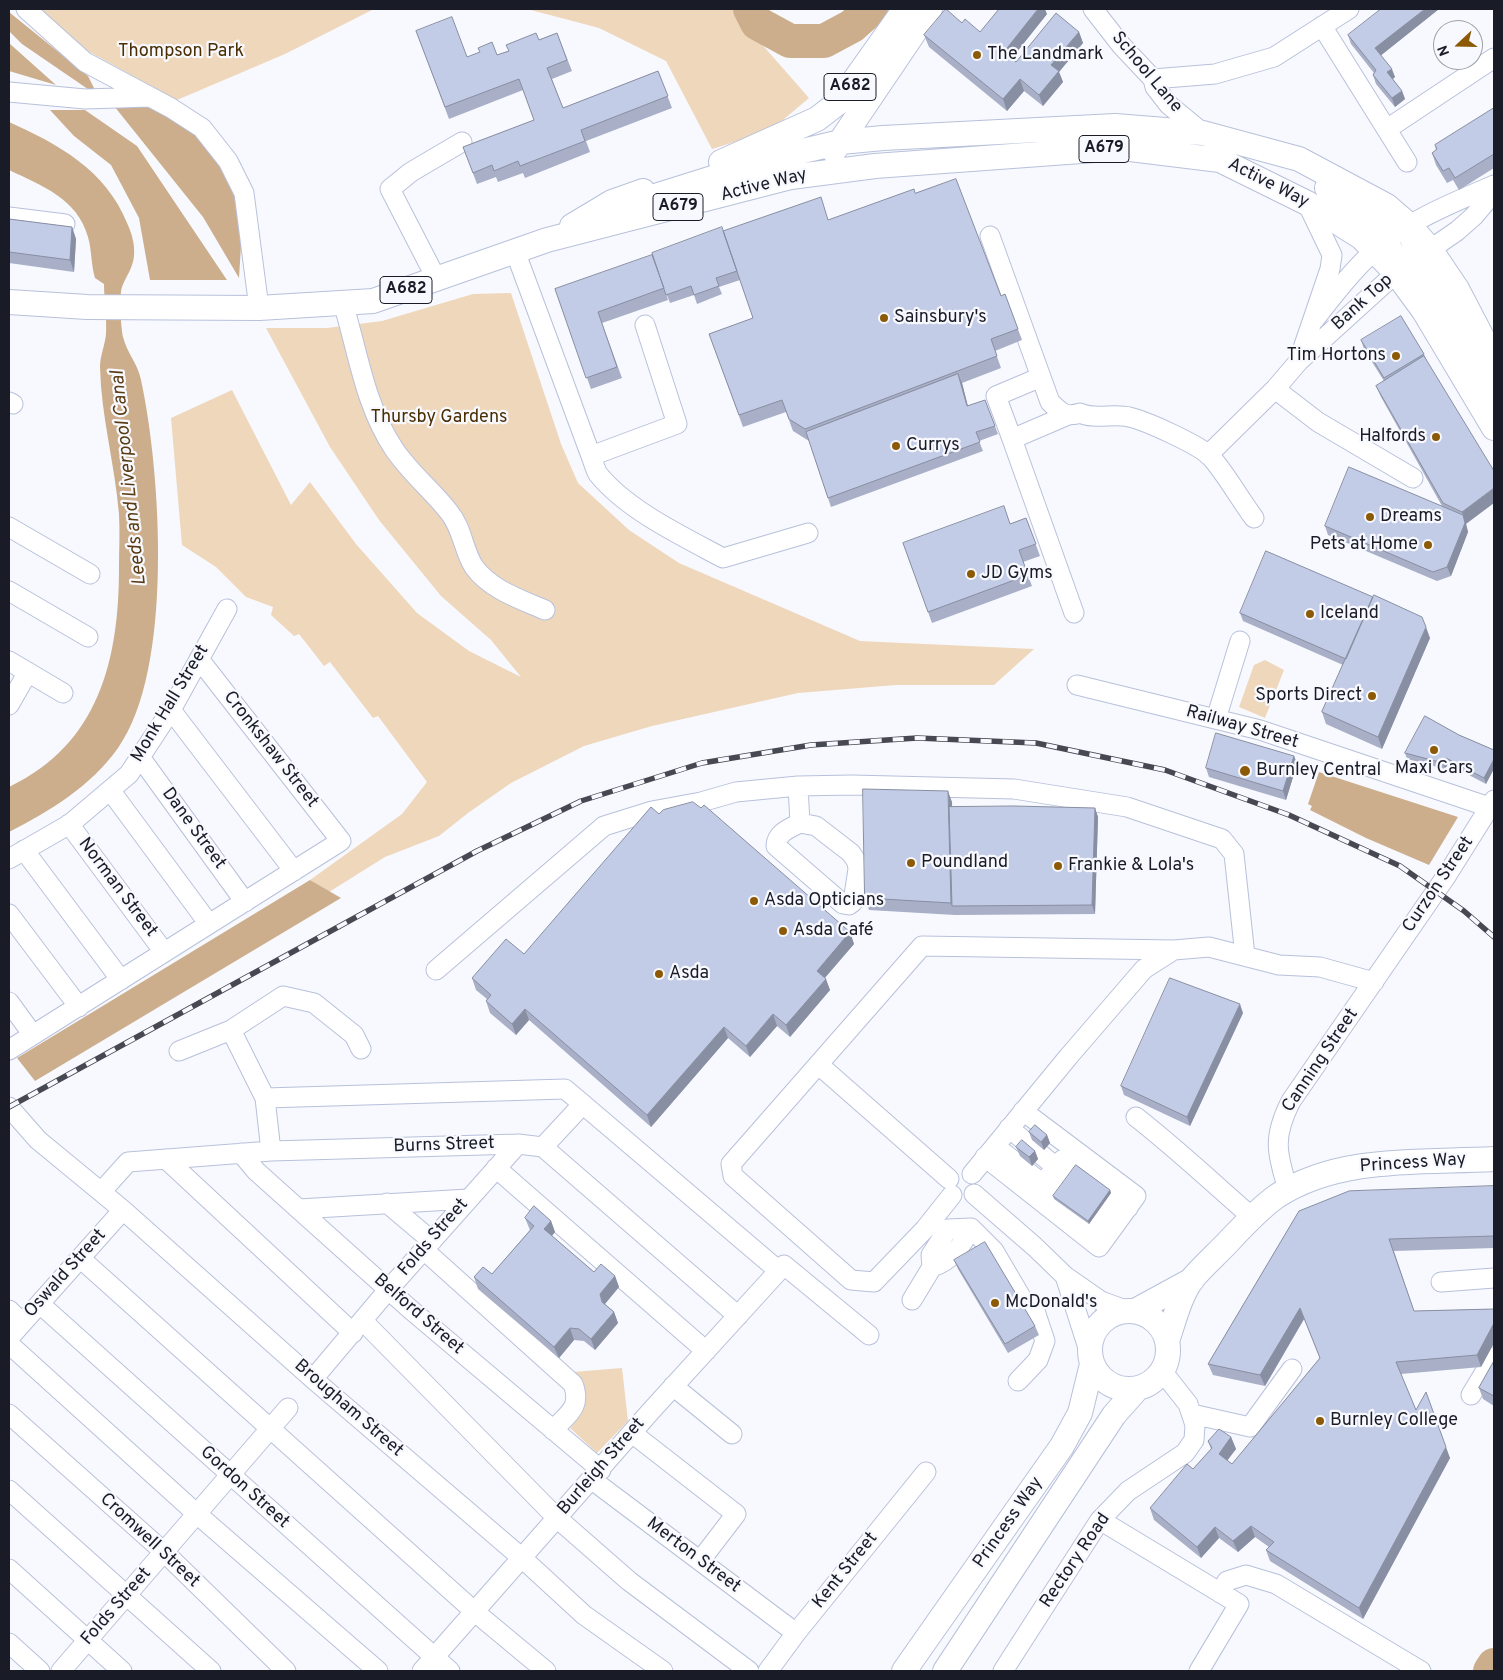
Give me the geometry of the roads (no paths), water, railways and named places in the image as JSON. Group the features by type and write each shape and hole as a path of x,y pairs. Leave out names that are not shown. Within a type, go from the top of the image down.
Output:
{"main road":[{"name":"A682","path":"839,102 905,9"},
{"name":"A682","path":"809,174 822,164 841,142 930,9"},
{"name":"Active Way","path":"547,240 581,222 612,202 773,140 817,119 839,102"},
{"path":"839,102 837,116 841,142"},
{"name":"Active Way","path":"581,222 786,155 841,142 883,138 1115,126 1203,133 1299,159 1380,200 1409,225"},
{"name":"Active Way","path":"841,142 852,155 875,166"},
{"name":"Active Way","path":"547,240 809,174 875,166 1122,148 1220,160 1307,203 1361,237 1381,246"},
{"name":"A679","path":"1270,151 1360,209 1384,228 1381,246 1396,273 1424,311 1494,428"},
{"path":"1409,225 1423,254 1457,289 1494,360"},
{"name":"A682","path":"9,302 87,307 253,308 373,301 547,240"},
{"path":"1423,254 1419,270 1442,300 1494,393"},
{"name":"Princess Way","path":"1167,1341 1178,1309 1192,1280 1252,1218 1275,1198 1288,1190 1310,1180 1357,1167 1387,1163 1494,1159"},
{"name":"Princess Way","path":"1131,1311 1192,1280"},
{"path":"1131,1311 1156,1321 1167,1341 1166,1362 1162,1372 1147,1385 1137,1389 1115,1387 1097,1373 1091,1359 1091,1341 1100,1324 1115,1313 1131,1311"},
{"name":"Princess Way","path":"904,1671 1062,1446 1080,1413 1091,1359"},
{"name":"Princess Way","path":"945,1671 1114,1415 1137,1389"}],"street":[{"path":"26,9 85,62 151,97 202,128 228,161 244,193 253,308"},
{"name":"School Lane","path":"1092,9 1120,45 1153,79 1155,86 1169,105 1203,133"},
{"path":"1153,79 1215,74 1274,56 1349,9"},
{"path":"1322,26 1407,162"},
{"path":"1387,130 1494,58"},
{"path":"9,92 66,98 151,97"},
{"path":"437,280 390,189 411,172 462,142"},
{"name":"Bank Top","path":"1314,320 1381,246 1409,225 1451,203 1494,185"},
{"name":"Bank Top","path":"1208,455 1275,389 1299,361 1396,273 1474,216 1494,192"},
{"name":"Bank Top","path":"1299,361 1330,269 1332,255 1307,203"},
{"path":"9,217 65,224"},
{"path":"990,236 1050,402 1061,413 1072,416 1080,413 1087,416 1103,414 1128,417 1152,424 1208,455 1254,518"},
{"path":"515,251 597,473 627,500 656,521 723,558 808,533"},
{"path":"343,303 365,386 382,428 394,448 408,468 450,512 461,530 474,567 500,590 545,610"},
{"path":"591,456 677,424 645,326"},
{"path":"1041,377 996,396 1074,613"},
{"path":"1275,389 1318,422 1413,478"},
{"path":"1012,439 1068,415"},
{"path":"9,527 90,574"},
{"path":"9,591 88,637"},
{"name":"Monk Hall Street","path":"17,854 69,824 129,774 171,710 227,609"},
{"path":"1216,719 1240,641"},
{"name":"Cronkshaw Street","path":"199,659 341,841 294,871"},
{"path":"9,661 63,693"},
{"path":"9,705 28,672"},
{"name":"Railway Street","path":"1078,684 1260,730 1492,803"},
{"path":"9,1050 294,871 171,710"},
{"name":"Dane Street","path":"140,757 245,902"},
{"path":"436,970 604,826 652,811 701,802 736,792 798,786 852,784 1014,789 1127,807 1222,840 1234,854 1244,956"},
{"path":"798,786 800,823"},
{"path":"110,790 209,924"},
{"name":"Curzon Street","path":"1378,975 1447,875 1492,803"},
{"path":"800,823 816,826 851,853 857,862 858,869 853,902 849,905 842,904 779,850 776,841 785,830 800,823"},
{"name":"Norman Street","path":"69,824 164,952"},
{"path":"17,854 120,980"},
{"path":"9,914 78,1007"},
{"path":"974,1194 977,1184 972,1174 960,1170 925,1228 874,1282 852,1280 733,1176 731,1164 922,946 1174,950 1209,947 1279,965 1320,966 1378,975"},
{"path":"972,1174 1144,969 1174,950"},
{"name":"Canning Street","path":"1288,1190 1279,1156 1277,1139 1284,1116 1291,1101 1378,975"},
{"path":"179,1051 231,1030 283,996 314,1004 354,1035 361,1049"},
{"path":"9,1002 33,1035"},
{"path":"231,1030 265,1098 272,1151"},
{"path":"819,1065 962,1199 974,1194"},
{"path":"265,1098 565,1088 781,1268 868,1335"},
{"path":"583,1104 543,1147 738,1316"},
{"name":"Brougham Street","path":"9,1107 38,1140 123,1210 313,1379 522,1558 584,1615 663,1671"},
{"path":"990,1151 1099,1247 1136,1196 1023,1111"},
{"path":"1136,1117 1175,1147 1193,1166 1252,1218"},
{"path":"1010,1128 1050,1174"},
{"name":"Burns Street","path":"101,1192 128,1162 272,1151 518,1144 543,1147"},
{"name":"Folds Street","path":"313,1379 388,1290 518,1144"},
{"path":"990,1151 1050,1174 1118,1221"},
{"name":"Belford Street","path":"241,1153 256,1171 388,1290 553,1430 596,1474"},
{"path":"166,1159 358,1327 557,1518 629,1581 749,1671"},
{"path":"1050,1174 1062,1160 1118,1221"},
{"path":"496,1168 706,1351"},
{"path":"974,1194 1035,1247 1064,1276 1101,1301 1131,1311"},
{"path":"299,1209 468,1199"},
{"path":"387,1203 428,1246 573,1384 578,1396 575,1407 553,1430"},
{"name":"Oswald Street","path":"9,1338 15,1317 40,1304 123,1210"},
{"path":"912,1300 932,1267 944,1263 962,1244 971,1228 994,1251 1024,1302 1034,1308 1046,1342 1038,1360 1018,1381"},
{"path":"80,1258 475,1612 546,1671"},
{"name":"Burleigh Street","path":"428,1664 673,1386 781,1268"},
{"path":"1064,1276 1091,1359"},
{"path":"1441,1282 1494,1278"},
{"name":"Gordon Street","path":"40,1304 229,1475 428,1664 450,1671"},
{"path":"9,1344 197,1514 378,1671"},
{"path":"1472,1395 1494,1357"},
{"path":"1192,1414 1250,1427 1292,1369"},
{"name":"Rectory Road","path":"1004,1671 1100,1520 1128,1491 1185,1454 1194,1440 1192,1414 1179,1392 1162,1372"},
{"path":"673,1386 732,1434"},
{"name":"Folds Street","path":"61,1671 288,1408"},
{"name":"Cromwell Street","path":"9,1414 164,1552 286,1671"},
{"path":"632,1433 736,1514 700,1561"},
{"name":"Kent Street","path":"768,1671 796,1632 926,1472"},
{"name":"Merton Street","path":"596,1474 700,1561 796,1632"},
{"path":"9,1490 211,1671"},
{"path":"1100,1520 1238,1604 1199,1671"},
{"path":"9,1569 122,1671"},
{"path":"1220,1593 1227,1581 1246,1575 1276,1584 1421,1671"},
{"path":"9,1643 40,1671"}],"water":[{"name":"Leeds and Liverpool Canal","path":"9,122 62,150 93,174 107,188 118,204 134,243 134,256 121,291 120,304 123,337 140,374 148,419 154,465 158,569 155,622 148,671 136,714 118,748 95,775 68,797 39,816 9,832 9,787 40,769 64,748 83,723 98,696 108,666 118,601 119,514 101,385 100,363 106,328 104,284 95,278 88,237 76,212 46,188 9,170"}],"waterway":[{"path":"750,9 757,23 790,41 824,41 852,26 871,9"},
{"path":"1490,1671 1494,1665"}],"railway":[{"path":"9,1107 477,851 581,801 702,763 811,745 917,738 1036,743 1165,770 1289,815 1400,866 1464,911 1494,937"}],"place":[{"name":"The Landmark","path":"977,55"},
{"name":"Sainsbury's","path":"884,318"},
{"name":"Tim Hortons","path":"1396,356"},
{"name":"Halfords","path":"1436,437"},
{"name":"Currys","path":"896,446"},
{"name":"Dreams","path":"1370,517"},
{"name":"Pets at Home","path":"1428,545"},
{"name":"JD Gyms","path":"971,574"},
{"name":"Iceland","path":"1310,614"},
{"name":"Sports Direct","path":"1372,696"},
{"name":"Maxi Cars","path":"1434,750"},
{"name":"Burnley Central","path":"1245,771"},
{"name":"Poundland","path":"911,863"},
{"name":"Frankie & Lola's","path":"1058,866"},
{"name":"Asda Opticians","path":"754,901"},
{"name":"Asda Café","path":"783,931"},
{"name":"Asda","path":"659,974"},
{"name":"McDonald's","path":"995,1303"},
{"name":"Burnley College","path":"1320,1421"}],"park label":[{"name":"Thompson Park","path":"181,52"},
{"name":"Thursby Gardens","path":"439,418"}]}
